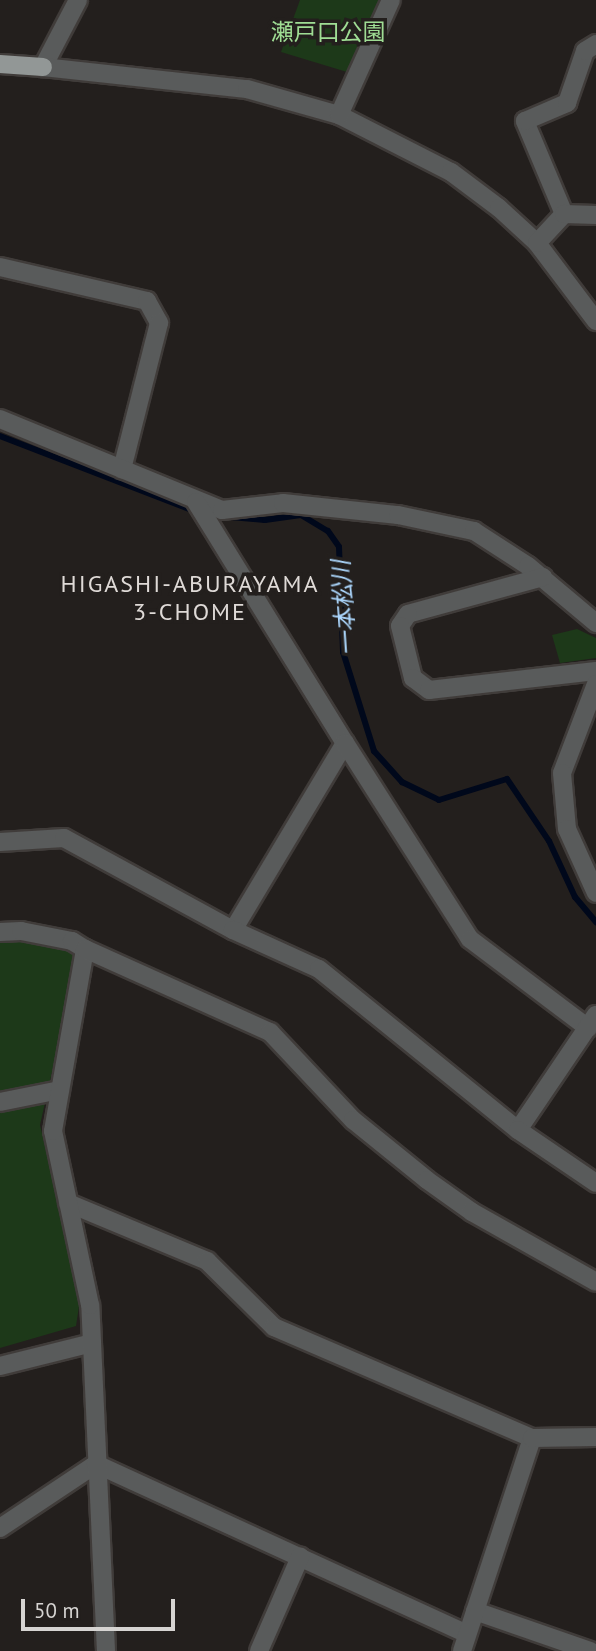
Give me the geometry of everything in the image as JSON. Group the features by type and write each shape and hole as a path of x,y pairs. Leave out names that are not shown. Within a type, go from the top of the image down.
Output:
{"main road":[{"path":"0,64 43,68"}],"street":[{"path":"78,0 43,68 247,89 339,115 451,172 537,243 596,320"},
{"path":"339,115 391,0"},
{"path":"564,214 525,121 567,103 585,51 596,44"},
{"path":"537,243 564,214 596,215"},
{"path":"0,267 147,301 159,323 122,469"},
{"path":"0,419 122,469 197,504 222,510 283,503 398,515 474,531 543,578 596,623"},
{"path":"197,504 470,939 592,1022 518,1129"},
{"path":"543,578 408,614 400,626 413,678 429,690 596,671"},
{"path":"596,684 562,773 567,829 596,892"},
{"path":"233,930 345,743"},
{"path":"0,842 64,838 233,930 319,969 518,1129 596,1183"},
{"path":"0,932 21,931 72,941 270,1032 352,1120 427,1180 472,1212 596,1282"},
{"path":"85,949 53,1131 90,1305 106,1651"},
{"path":"0,1102 60,1090"},
{"path":"68,1203 207,1261 274,1327 532,1438 596,1437"},
{"path":"0,1366 92,1343"},
{"path":"96,1464 300,1557 465,1642 532,1438"},
{"path":"0,1528 96,1464"},
{"path":"259,1651 300,1557"},
{"path":"475,1611 590,1651"}],"green space":[{"name":"瀬戸口公園","path":"300,0 379,0 347,72 281,52"},
{"path":"577,629 596,638 596,658 560,663 552,635"},
{"path":"18,940 69,947 77,961 40,1125 80,1300 76,1326 0,1348 0,941"}],"waterway":[{"name":"一本松川","path":"0,436 197,512"},
{"name":"一本松川","path":"208,515 265,520 301,515 328,531 339,547 343,652 374,751 402,782 439,800 507,779 549,841 575,897 596,922"}],"district":[{"name":"HIGASHI-ABURAYAMA 3-CHOME","path":"190,598"}]}
